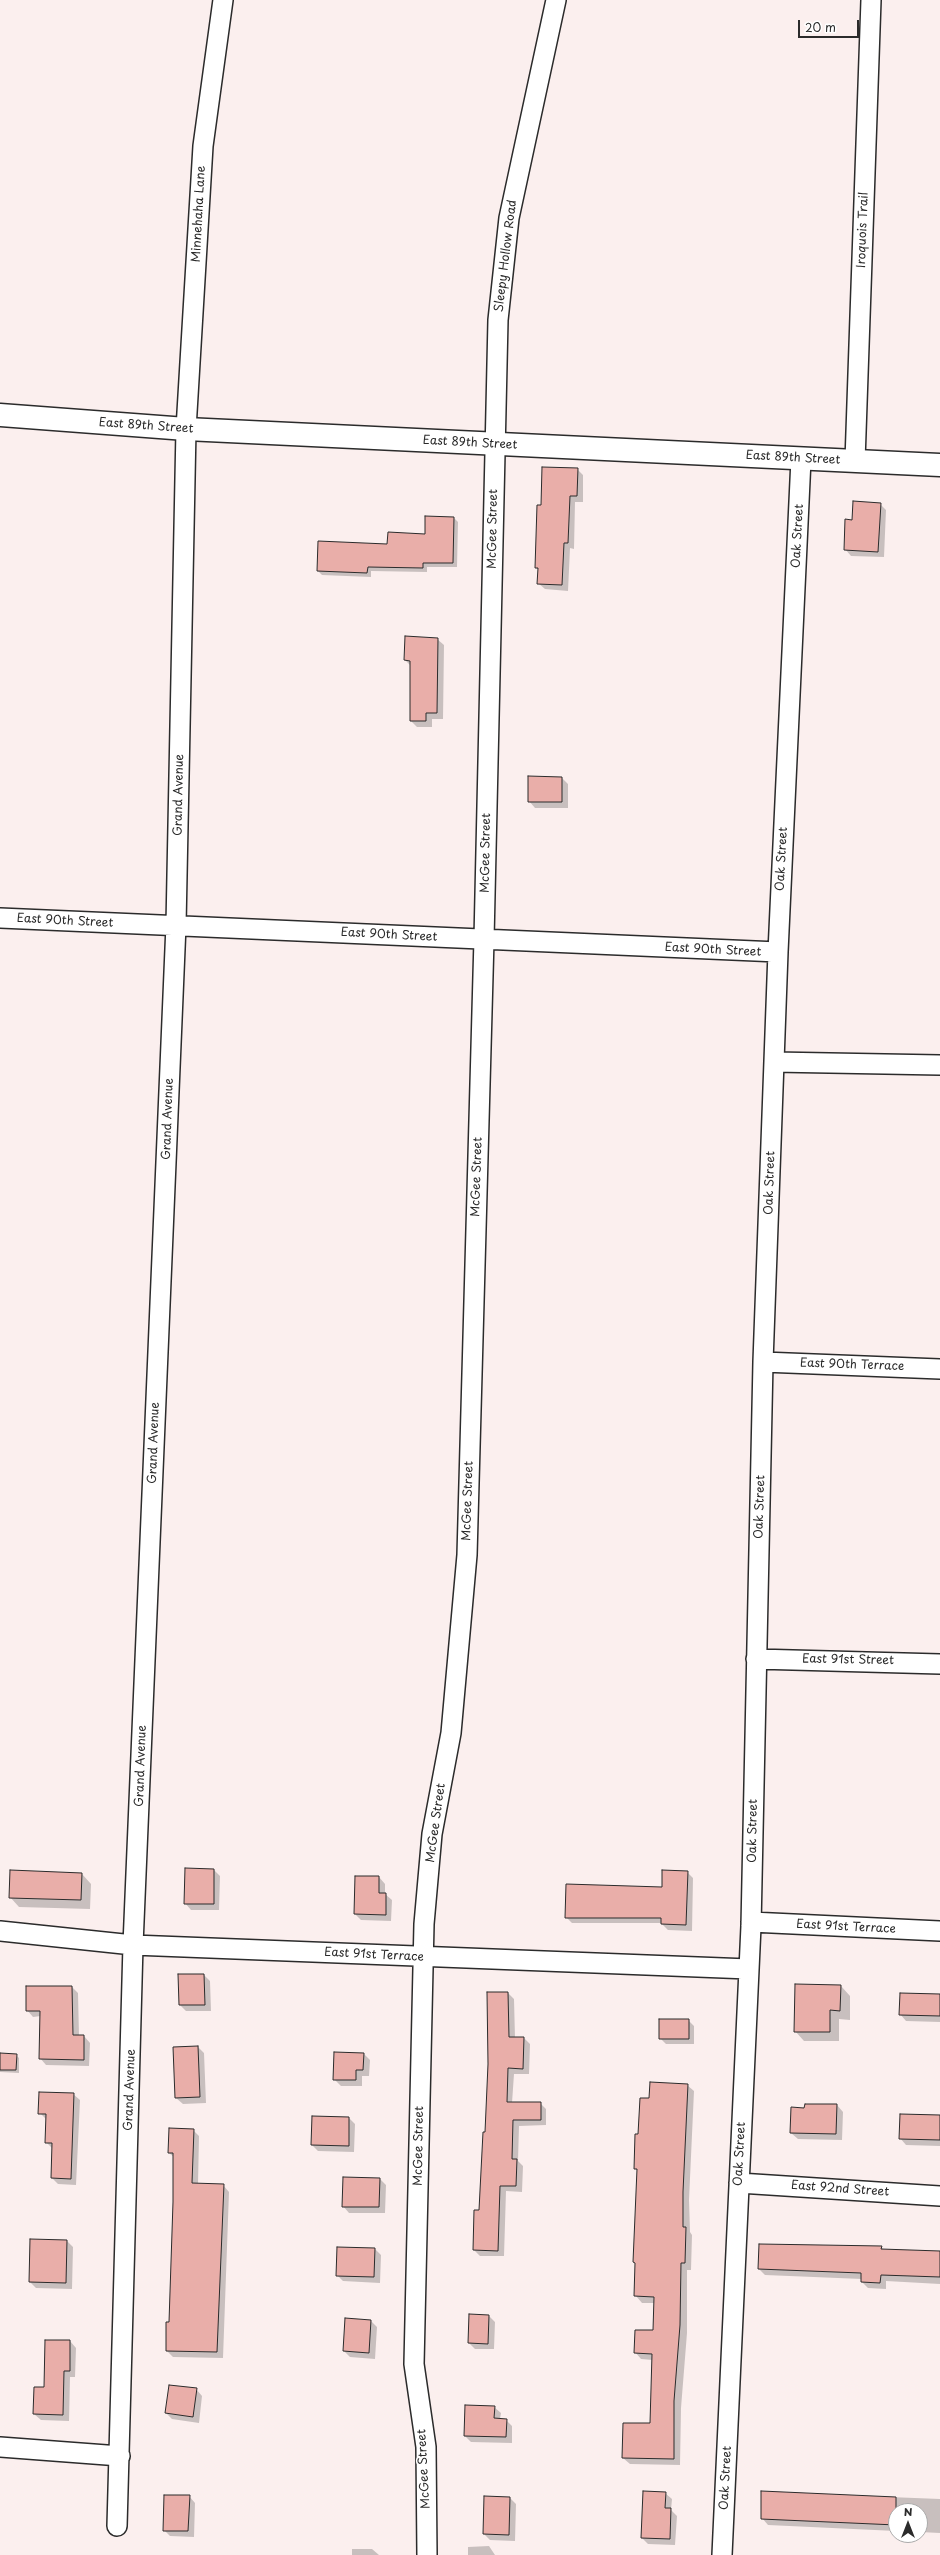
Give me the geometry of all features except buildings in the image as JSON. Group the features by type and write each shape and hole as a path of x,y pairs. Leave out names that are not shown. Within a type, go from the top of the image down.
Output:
{"street":[{"name":"Minnehaha Lane","path":"186,429 203,146 223,0"},
{"name":"Sleepy Hollow Road","path":"495,444 498,320 509,218 556,0"},
{"name":"Iroquois Trail","path":"855,461 871,0"},
{"name":"East 89th Street","path":"0,415 186,429 940,466"},
{"name":"Grand Avenue","path":"116,2526 120,2456 133,1945 176,926 186,429"},
{"name":"McGee Street","path":"427,2555 426,2447 414,2364 423,1957 432,1834 451,1733 466,1556 484,939 495,444"},
{"name":"Oak Street","path":"722,2555 751,1922 756,1659 774,1062 801,459"},
{"name":"East 90th Street","path":"0,918 778,952"},
{"path":"774,1062 940,1065"},
{"name":"East 90th Terrace","path":"764,1362 940,1369"},
{"name":"East 91st Street","path":"756,1659 940,1664"},
{"name":"East 91st Terrace","path":"751,1922 940,1932"},
{"name":"East 91st Terrace","path":"0,1931 133,1945 749,1969"},
{"name":"East 92nd Street","path":"739,2183 940,2196"},
{"path":"0,2447 120,2456"}]}
